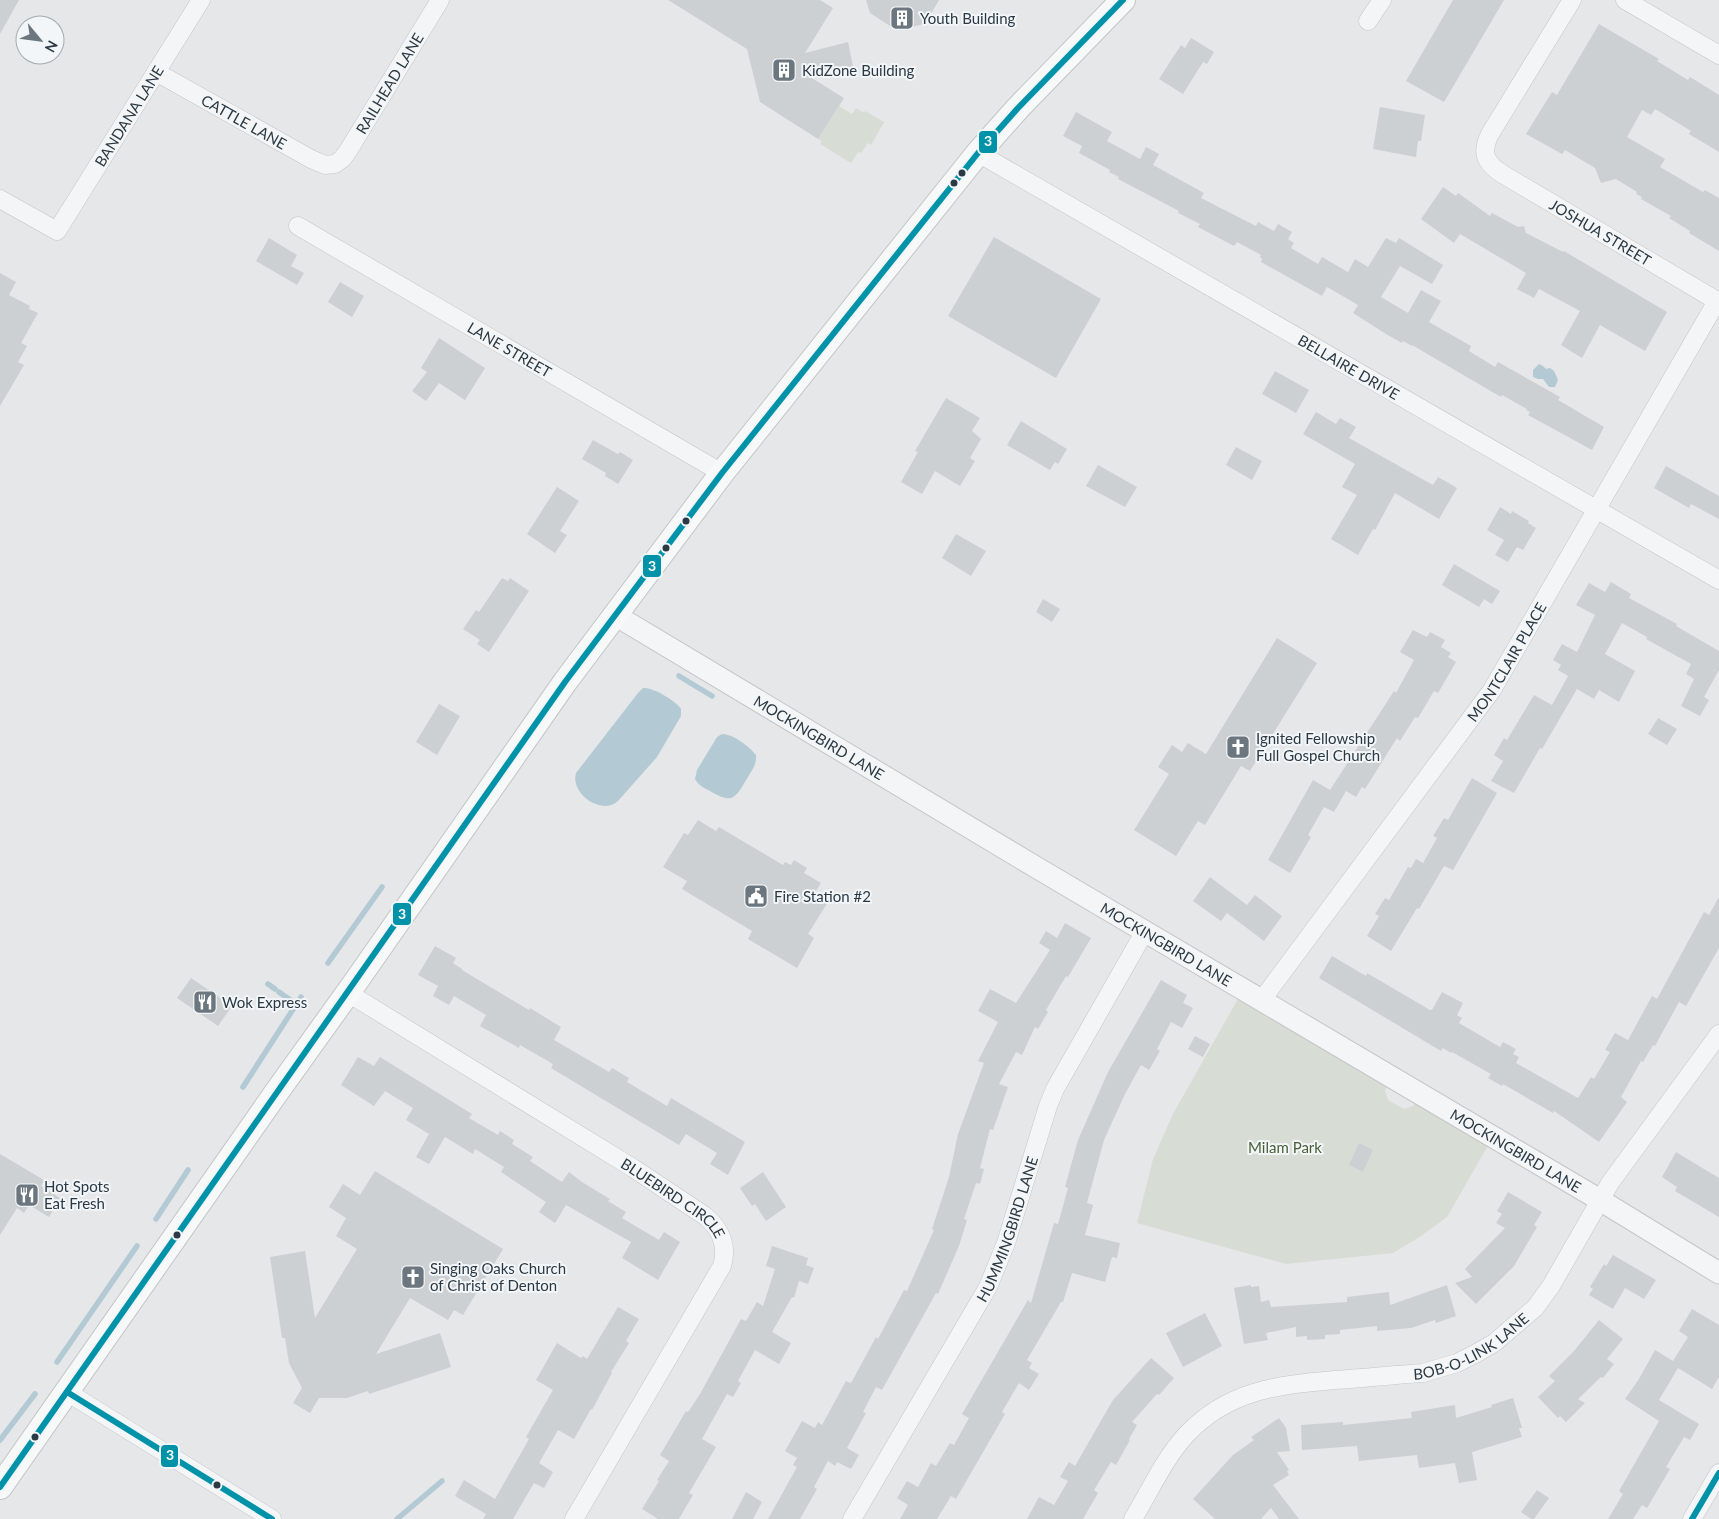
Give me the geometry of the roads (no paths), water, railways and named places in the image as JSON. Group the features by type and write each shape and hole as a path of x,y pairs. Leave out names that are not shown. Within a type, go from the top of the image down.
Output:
{"main road":[{"path":"0,1486 348,993 553,698 615,614 722,473 978,153 1038,87 1123,0"}],"street":[{"name":"BANDANA LANE","path":"0,199 57,231 201,0"},
{"name":"RAILHEAD LANE","path":"335,164 348,151 440,0"},
{"path":"1368,21 1382,0"},
{"name":"JOSHUA STREET","path":"1572,0 1490,134 1485,146 1486,156 1492,166 1504,175 1718,301"},
{"path":"1625,0 1719,55"},
{"name":"CATTLE LANE","path":"156,72 299,153 325,165 335,164"},
{"name":"BELLAIRE DRIVE","path":"978,153 1719,580"},
{"name":"LANE STREET","path":"298,226 722,473"},
{"name":"MONTCLAIR PLACE","path":"1261,1001 1492,690 1718,301"},
{"name":"MOCKINGBIRD LANE","path":"615,614 1261,1001 1600,1200 1719,1273"},
{"name":"HUMMINGBIRD LANE","path":"852,1519 988,1287 1006,1243 1054,1089 1144,931"},
{"name":"BLUEBIRD CIRCLE","path":"348,993 633,1168 705,1216 716,1226 722,1237 725,1252 722,1266 574,1519"},
{"name":"BOB-O-LINK LANE","path":"1133,1519 1180,1442 1201,1421 1230,1402 1250,1393 1276,1386 1431,1371 1456,1363 1494,1343 1526,1318 1544,1297 1610,1183 1719,1034"},
{"path":"67,1392 272,1519"},
{"path":"1692,1519 1719,1473"}],"water":[{"path":"1539,364 1546,369 1550,368 1554,371 1558,380 1555,387 1549,387 1543,379 1533,377 1533,370"},
{"path":"643,688 658,692 674,702 681,709 681,716 657,757 618,801 604,806 596,804 582,795 575,781 576,773"},
{"path":"722,734 740,741 756,755 754,767 744,784 737,794 729,798 724,798 706,789 699,785 695,779 697,770 717,737"}],"waterway":[{"path":"679,676 712,696"},
{"path":"328,963 382,887"},
{"path":"268,984 275,989"},
{"path":"279,992 296,1004"},
{"path":"243,1087 301,997"},
{"path":"156,1219 188,1170"},
{"path":"57,1362 137,1246"},
{"path":"0,1440 35,1394"},
{"path":"397,1519 442,1481"}],"place":[{"name":"Youth Building","path":"902,18"},
{"name":"KidZone Building","path":"784,70"},
{"name":"Ignited Fellowship Full Gospel Church","path":"1238,747"},
{"name":"Fire Station #2","path":"756,896"},
{"name":"Wok Express","path":"205,1002"},
{"name":"Hot Spots Eat Fresh","path":"27,1195"},
{"name":"Singing Oaks Church of Christ of Denton","path":"413,1277"}],"park label":[{"name":"Milam Park","path":"1285,1147"}]}
